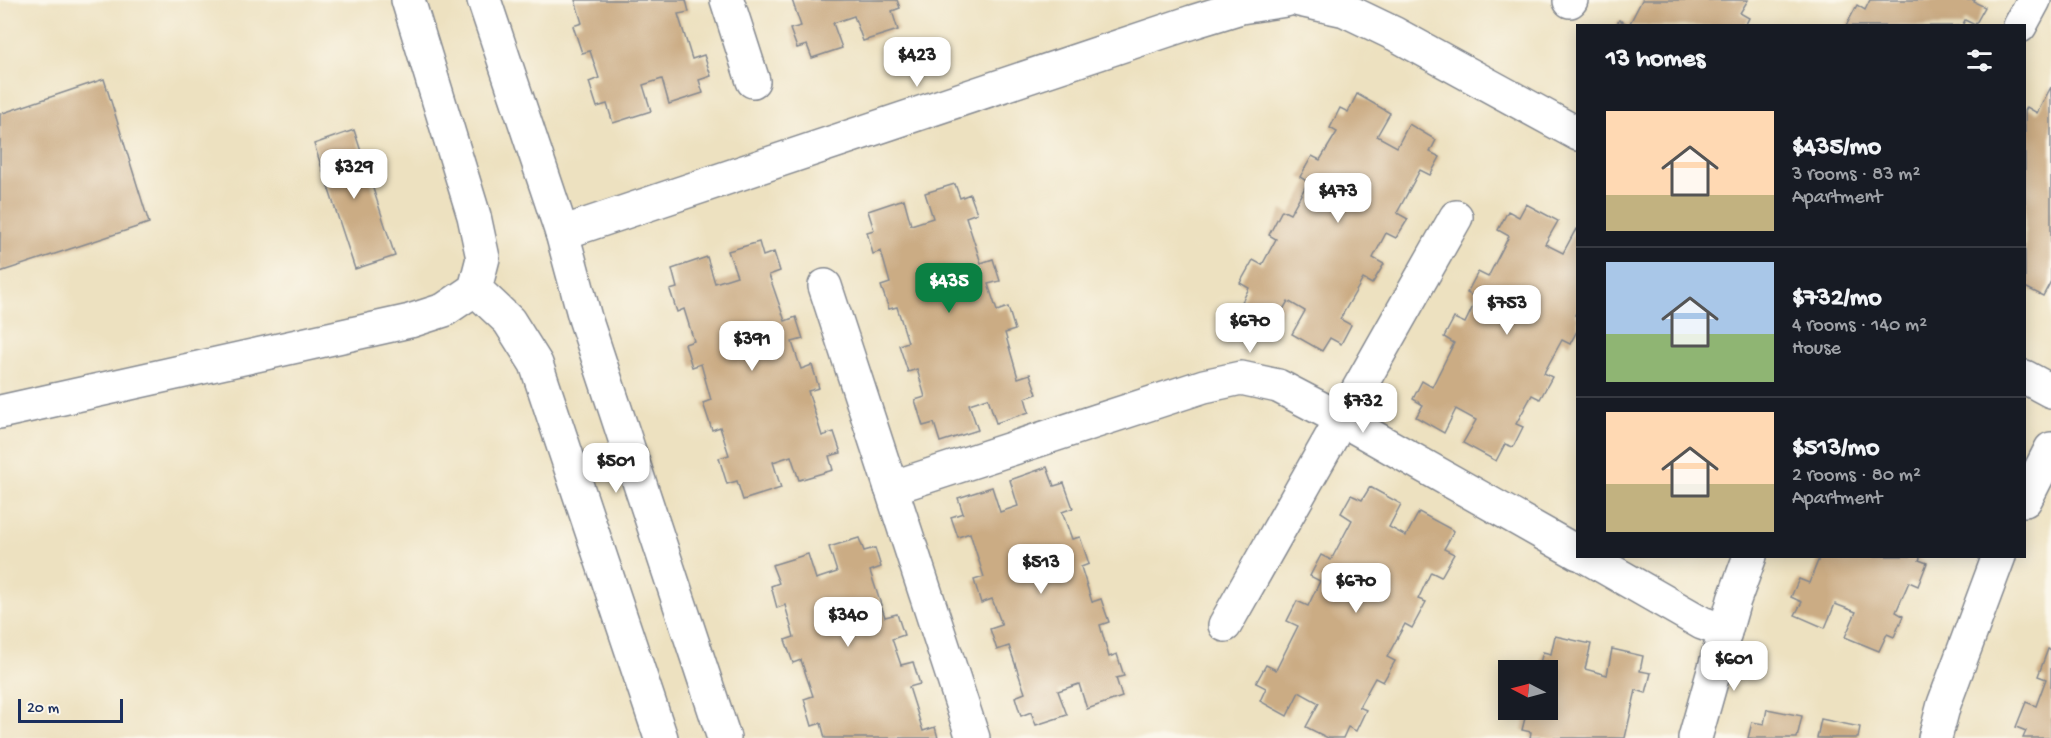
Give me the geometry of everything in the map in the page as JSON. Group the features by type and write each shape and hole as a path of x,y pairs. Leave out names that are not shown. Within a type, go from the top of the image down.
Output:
{"street":[{"path":"0,412 410,321 444,310 475,289 483,258 474,216 408,0"},
{"path":"484,0 562,233 585,318 724,738"},
{"path":"727,0 753,81"},
{"path":"562,233 1192,22 1241,7 1286,0"},
{"path":"1299,0 1345,10 1385,29 1576,133"},
{"path":"2021,24 2034,0"},
{"path":"1225,625 1455,217"},
{"path":"825,286 973,738"},
{"path":"475,289 509,321 537,364 661,738"},
{"path":"891,488 1204,386 1241,378 1278,386 1341,419 1576,552"},
{"path":"2026,378 2051,391"},
{"path":"2026,498 2051,449"},
{"path":"1588,558 1702,623 1725,632"},
{"path":"1695,738 1734,600 1749,558"},
{"path":"1935,738 1944,704 1998,558"}],"building":[{"path":"575,0 686,0 689,12 678,14 692,59 704,55 711,76 699,80 703,93 669,104 662,79 643,85 651,111 613,123 607,104 597,107 589,82 599,78 590,51 582,53 573,26 582,23"},
{"path":"792,0 897,0 900,8 892,11 898,30 863,41 854,16 833,23 842,48 812,58 807,45 797,48 790,29 801,26"},
{"path":"1642,0 1748,0 1740,13 1749,18 1746,24 1630,24"},
{"path":"1870,0 1975,0 1974,2 1985,7 1976,24 1965,20 1963,24 1847,24 1857,5 1865,10"},
{"path":"104,79 149,223 0,272 0,114"},
{"path":"2051,87 2051,281 2043,296 2026,288 2026,109 2027,107 2037,113"},
{"path":"1357,94 1390,113 1377,136 1397,147 1409,124 1436,140 1430,152 1440,157 1430,175 1420,170 1397,213 1408,219 1396,238 1386,233 1373,258 1384,264 1372,284 1363,279 1340,319 1351,325 1341,344 1330,338 1322,351 1292,334 1305,311 1288,301 1274,325 1240,306 1249,288 1240,283 1253,260 1262,265 1276,239 1269,235 1282,210 1290,214 1308,182 1300,177 1312,156 1320,160 1337,132 1330,128 1340,108 1348,112"},
{"path":"354,130 395,256 355,269 314,144"},
{"path":"955,184 960,198 970,194 977,213 966,217 981,263 993,259 1000,281 988,284 997,311 1008,307 1015,330 1005,333 1018,378 1030,374 1037,394 1025,398 1029,412 996,423 988,398 969,404 978,430 940,442 934,423 923,426 915,400 925,397 917,369 908,372 899,345 908,342 897,307 889,309 881,286 890,283 881,251 873,254 867,232 874,230 868,211 904,199 911,225 933,218 925,193"},
{"path":"1526,204 1558,221 1545,244 1563,253 1576,229 1576,333 1570,344 1562,340 1544,373 1552,377 1540,399 1532,395 1516,424 1523,427 1513,447 1505,444 1496,461 1463,443 1476,420 1456,409 1444,433 1416,417 1423,405 1413,399 1422,381 1432,387 1454,343 1444,337 1454,318 1465,323 1477,298 1467,293 1478,272 1488,277 1509,236 1498,230 1508,211 1519,217"},
{"path":"759,242 763,256 774,252 780,271 769,275 785,321 796,317 803,339 792,342 801,369 812,365 819,388 808,391 822,436 834,432 841,453 829,456 833,470 799,480 791,456 773,462 781,488 743,500 737,481 727,484 719,458 729,455 720,427 712,430 703,403 711,400 701,364 692,367 685,344 694,341 684,309 677,312 670,290 677,288 672,269 707,257 715,283 737,276 728,251"},
{"path":"1047,467 1054,486 1064,483 1073,508 1062,512 1072,539 1080,537 1089,564 1081,567 1092,602 1101,599 1109,622 1100,625 1109,657 1117,654 1124,676 1116,678 1122,697 1087,709 1079,684 1058,691 1067,715 1036,725 1031,712 1021,716 1015,697 1025,693 1009,646 997,650 990,629 1002,625 992,599 981,603 974,580 984,577 970,533 958,537 951,517 963,513 958,498 992,487 1000,512 1018,506 1010,480"},
{"path":"1370,487 1401,504 1389,527 1406,536 1419,512 1454,531 1444,549 1454,554 1441,577 1431,572 1418,599 1426,602 1412,628 1405,624 1387,657 1395,661 1383,682 1375,678 1359,707 1366,710 1356,731 1348,727 1343,738 1328,738 1306,727 1319,703 1299,692 1287,716 1260,701 1266,688 1256,683 1266,665 1276,670 1298,626 1287,621 1297,601 1308,606 1320,581 1310,576 1321,555 1331,560 1352,520 1341,513 1351,495 1362,500"},
{"path":"859,538 864,551 875,548 881,567 870,571 885,617 897,614 904,635 892,639 901,665 913,662 920,684 909,687 923,731 935,727 938,738 825,738 821,723 812,726 804,699 813,696 801,660 793,663 785,640 794,637 785,605 777,608 771,586 779,583 772,565 808,554 816,579 837,572 829,547"},
{"path":"1819,558 1920,558 1919,560 1927,563 1918,586 1909,582 1896,612 1903,616 1894,637 1887,634 1879,651 1845,637 1856,612 1835,604 1825,628 1795,615 1802,602 1791,597 1799,579 1809,583"},
{"path":"1555,636 1591,644 1585,669 1607,675 1612,649 1643,656 1640,671 1651,673 1646,693 1636,690 1625,738 1530,738 1531,732 1522,730 1524,720 1558,720 1558,660 1541,660 1543,652 1551,654"},
{"path":"2048,649 2051,650 2051,738 2023,738 2026,731 2016,727 2026,702 2036,706 2046,679 2038,676"},
{"path":"1767,709 1802,716 1797,738 1748,738 1752,722 1764,724"},
{"path":"1821,719 1860,727 1858,738 1817,738"}]}
